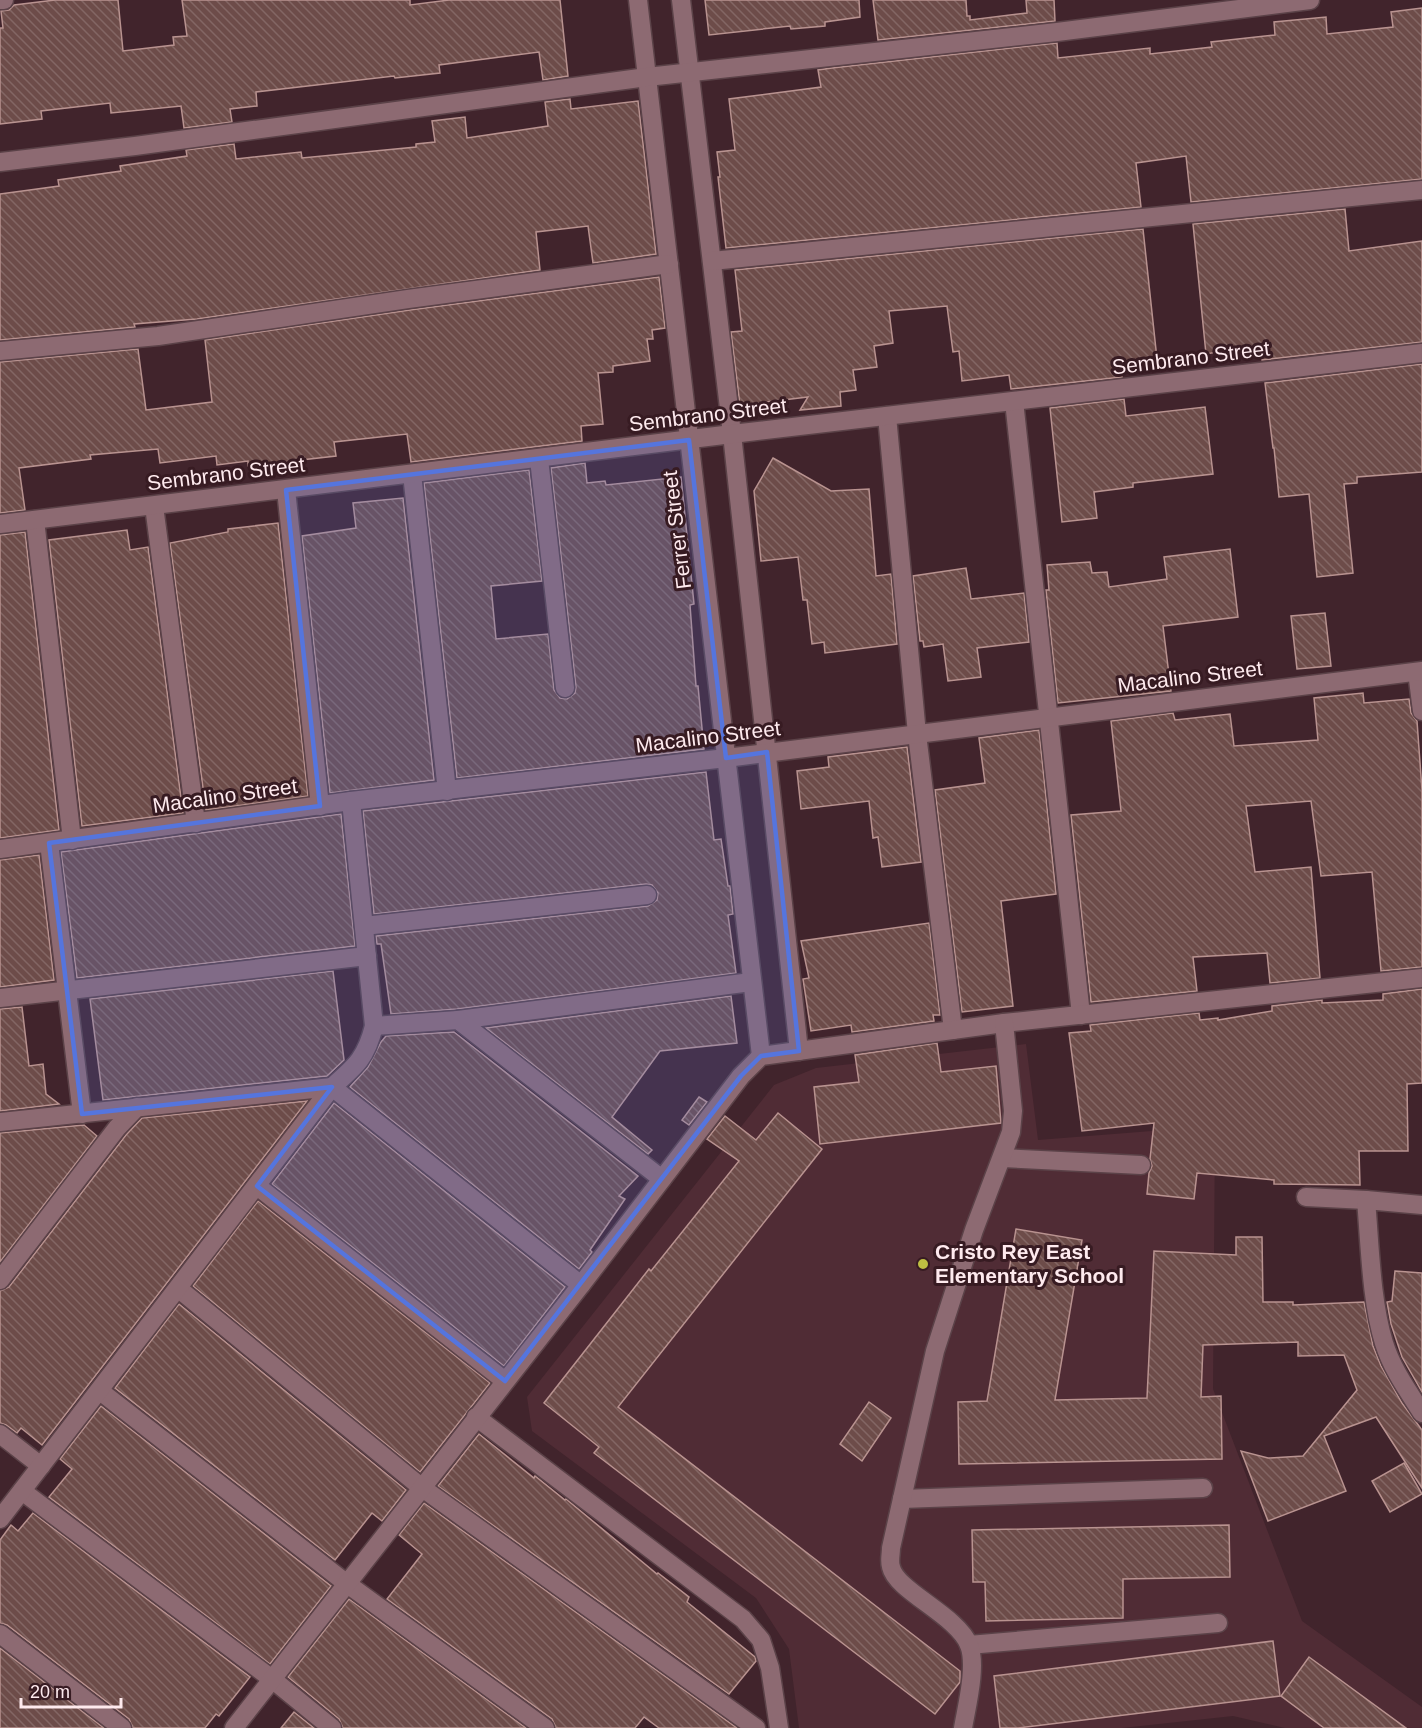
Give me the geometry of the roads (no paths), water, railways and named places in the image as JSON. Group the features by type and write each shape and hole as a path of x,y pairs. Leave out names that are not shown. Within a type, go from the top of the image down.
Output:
{"street":[{"name":"Ferrer Street","path":"638,0 760,1056"},
{"path":"681,0 732,434 799,1051"},
{"path":"0,162 647,77 1068,31 1310,0"},
{"path":"712,261 1422,190"},
{"path":"0,351 158,336 669,264"},
{"name":"Sembrano Street","path":"0,524 732,434 1422,353"},
{"path":"1014,401 1081,1015"},
{"path":"886,416 916,734 953,1030"},
{"path":"539,459 565,688"},
{"path":"412,474 447,791"},
{"path":"286,490 320,806"},
{"path":"154,506 196,823"},
{"path":"35,520 72,840"},
{"path":"1420,671 1422,711"},
{"name":"Macalino Street","path":"0,849 351,801 726,758 1420,671"},
{"path":"0,1519 333,1088 356,1066 369,1048 374,1026 351,801"},
{"path":"49,843 82,1114"},
{"path":"364,926 647,895"},
{"path":"0,998 367,956"},
{"path":"234,1728 741,1077 760,1056 1004,1023 1422,978"},
{"path":"374,1026 458,1020 752,982"},
{"path":"458,1020 662,1179"},
{"path":"963,1728 972,1674 969,1645 957,1627 898,1580 891,1568 891,1548 935,1350 974,1230 1011,1132 1013,1111 1004,1023"},
{"path":"0,1122 333,1088 581,1285"},
{"path":"0,1281 117,1128 137,1107"},
{"path":"1003,1158 1142,1165"},
{"path":"257,1186 505,1381"},
{"path":"1306,1197 1422,1205"},
{"path":"1366,1200 1377,1316 1384,1344 1395,1371 1422,1413"},
{"path":"178,1289 421,1487 756,1728"},
{"path":"100,1391 346,1583 545,1728"},
{"path":"476,1417 743,1619 761,1640 770,1668 779,1728"},
{"path":"0,1434 41,1466"},
{"path":"902,1499 1203,1488"},
{"path":"22,1491 272,1679 332,1728"},
{"path":"969,1645 1218,1623"},
{"path":"0,1634 122,1728"}],"place":[{"name":"Cristo Rey East Elementary School","path":"923,1264"}]}
